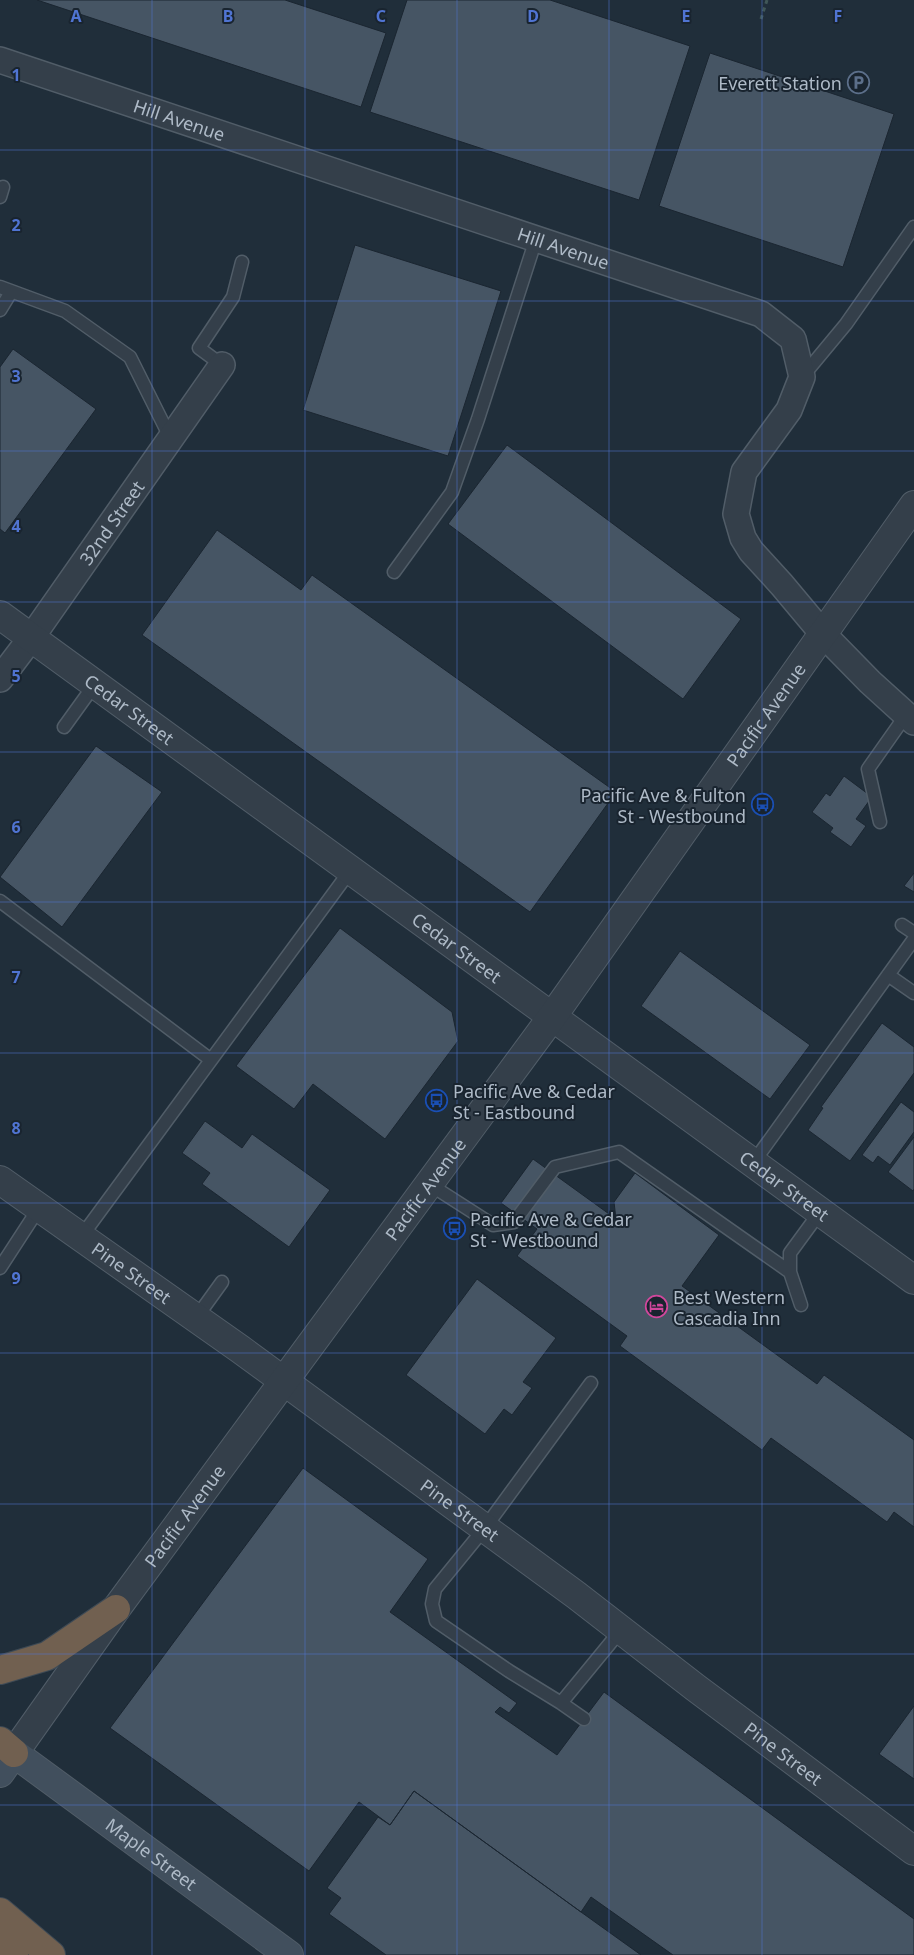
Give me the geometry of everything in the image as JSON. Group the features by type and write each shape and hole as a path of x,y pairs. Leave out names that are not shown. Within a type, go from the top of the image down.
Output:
{"highway":[{"path":"0,1670 47,1656 116,1608"},
{"path":"0,1912 51,1955"},
{"path":"0,1942 14,1955"}],"main road":[{"name":"Maple Street","path":"5,1756 289,1955"}],"street":[{"name":"Hill Avenue","path":"0,60 761,314 793,339 802,377"},
{"name":"32nd Street","path":"0,679 31,638 222,365"},
{"path":"802,377 789,410 744,472 736,514 743,538 751,551 782,584 823,634 910,718"},
{"name":"Pacific Avenue","path":"5,1756 552,1018 914,505"},
{"name":"Cedar Street","path":"0,615 914,1280"},
{"name":"Pine Street","path":"0,1180 284,1381 621,1630 914,1851"}],"lane":[{"path":"802,377 846,324 914,227"},
{"path":"394,572 452,492 536,239"},
{"path":"222,365 199,348 233,297 242,262"},
{"path":"0,310 5,290 66,311 130,357 171,439"},
{"path":"64,727 95,684"},
{"path":"880,822 868,769 910,718"},
{"path":"81,1237 350,871"},
{"path":"0,901 210,1060"},
{"path":"902,925 914,933"},
{"path":"753,1163 914,939"},
{"path":"888,975 914,993"},
{"path":"429,1184 493,1226 514,1222 554,1167 619,1152 790,1272"},
{"path":"0,1268 39,1208"},
{"path":"801,1305 790,1272 790,1253 820,1212"},
{"path":"196,1318 222,1282"},
{"path":"584,1719 508,1671 436,1620 432,1604 435,1589 484,1529 592,1383"},
{"path":"561,1703 621,1630"}],"path":[{"path":"761,20 767,0"}],"building":[{"path":"37,0 285,0 386,33 361,107"},
{"path":"407,0 550,0 690,46 639,200 370,112"},
{"path":"710,53 894,114 843,267 659,206"},
{"path":"355,245 501,291 448,456 303,410"},
{"path":"13,349 96,409 5,533 0,529 0,367"},
{"path":"507,445 741,619 683,699 448,524"},
{"path":"217,530 301,590 312,575 616,792 530,912 142,635"},
{"path":"96,746 162,792 62,927 0,877"},
{"path":"844,776 872,797 856,819 866,826 851,847 830,832 833,828 812,812 826,793 830,796"},
{"path":"914,873 914,892 904,886"},
{"path":"340,928 452,1012 458,1041 385,1139 313,1084 294,1109 236,1066"},
{"path":"680,951 810,1045 770,1099 641,1006"},
{"path":"882,1023 914,1047 914,1073 850,1161 808,1130 823,1108 821,1107"},
{"path":"901,1102 914,1112 914,1132 890,1165 878,1156 873,1163 862,1155"},
{"path":"205,1121 242,1148 252,1134 330,1190 289,1247 202,1184 210,1173 182,1153"},
{"path":"914,1137 914,1189 913,1191 888,1172"},
{"path":"533,1159 616,1219 614,1202 635,1173 719,1235 682,1286 817,1384 824,1375 914,1440 914,1527 894,1512 887,1522 771,1438 762,1450 620,1346 627,1336 517,1256 537,1229 501,1203"},
{"path":"477,1279 556,1338 523,1382 532,1388 512,1415 504,1409 485,1434 406,1375"},
{"path":"303,1468 428,1559 390,1612 517,1703 509,1713 500,1707 495,1712 557,1755 604,1692 914,1919 914,1955 673,1955 591,1897 581,1912 414,1791 390,1825 359,1802 309,1871 110,1728"},
{"path":"914,1706 914,1779 879,1754"},
{"path":"414,1791 641,1955 386,1955 329,1914 341,1898 327,1888 378,1817 390,1825"}],"place":[{"name":"Everett Station","path":"858,83"},
{"name":"Pacific Ave & Fulton St - Westbound","path":"762,805"},
{"name":"Pacific Ave & Cedar St - Eastbound","path":"437,1101"},
{"name":"Pacific Ave & Cedar St - Westbound","path":"454,1229"},
{"name":"Best Western Cascadia Inn","path":"657,1307"}]}
